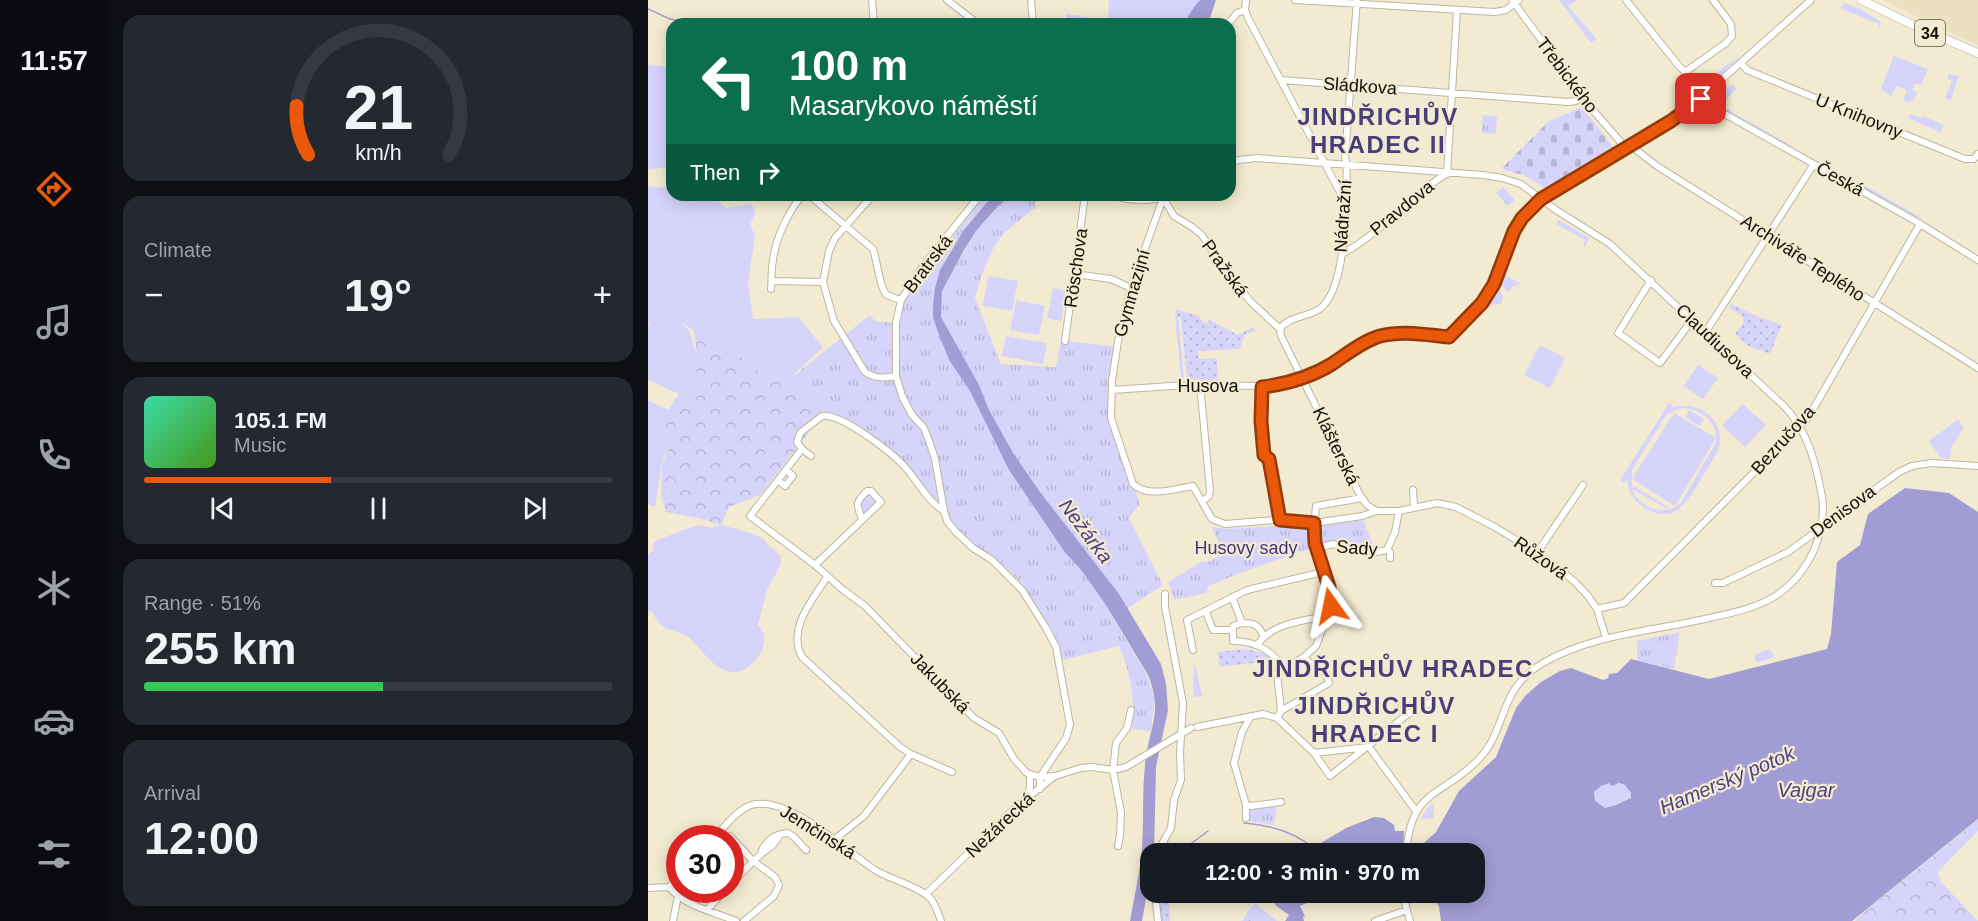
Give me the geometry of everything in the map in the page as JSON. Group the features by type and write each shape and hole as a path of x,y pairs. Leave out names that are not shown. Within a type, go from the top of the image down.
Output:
{"main road":[{"name":"34","path":"1861,0 1978,53"},
{"name":"34","path":"1869,0 1883,11"}],"street":[{"path":"872,0 874,18"},
{"path":"1031,0 1032,18"},
{"path":"1245,0 1245,10 1345,201"},
{"path":"1295,0 1500,12 1515,1"},
{"path":"1626,0 1685,72 1687,80 1701,99"},
{"path":"1685,72 1732,36 1731,24 1713,0"},
{"path":"1541,199 1671,121 1701,99 1811,0"},
{"path":"949,1 970,18"},
{"name":"Třebického","path":"1515,1 1582,97 1627,146"},
{"name":"Nádražní","path":"1280,329 1285,323 1321,308 1335,285 1342,254 1357,2"},
{"path":"1233,18 1245,10"},
{"name":"Pravdova","path":"1342,254 1392,219 1429,186 1447,174 1457,10"},
{"name":"U Knihovny","path":"1741,63 1747,70 1965,159 1974,159 1978,154"},
{"name":"Sládkova","path":"1281,80 1568,102 1582,97"},
{"name":"Česká","path":"1701,99 1713,108 1920,224 1978,260"},
{"name":"Archiváře Teplého","path":"1627,146 1978,368"},
{"name":"Claudiusova","path":"1236,161 1257,158 1484,176 1511,180 1527,187 1541,199 1610,244 1785,407 1801,426 1806,436 1824,504 1822,526"},
{"path":"1705,333 1814,164"},
{"path":"1420,171 1428,178 1429,186"},
{"name":"Husova","path":"1112,390 1200,384 1262,387 1303,378 1380,336 1410,333 1449,337 1482,303 1494,284 1514,231 1522,218 1541,199"},
{"path":"771,290 772,261 782,229 797,201"},
{"path":"816,201 873,249 878,262 882,288 886,294 901,300"},
{"path":"868,201 835,238 829,251 823,282 834,321 865,372 884,378 897,376"},
{"name":"Bratrská","path":"975,201 923,266 901,300 896,323 897,376 902,396 912,415 924,428 929,441 939,476 947,521 973,548 992,560 1022,590 1056,647 1070,725 1066,738 1040,777"},
{"name":"Röschova","path":"1065,341 1084,201"},
{"name":"Gymnazijní","path":"1164,201 1131,288 1118,341 1111,418 1133,484 1141,490 1153,491 1193,486 1203,501"},
{"name":"Pražská","path":"1168,201 1174,216 1202,235 1225,271 1251,302 1280,329"},
{"name":"Bezručova","path":"1597,609 1624,603 1808,418 1920,224"},
{"path":"1075,274 1111,279 1131,288"},
{"path":"1651,280 1617,333 1660,363 1692,320"},
{"path":"772,281 823,282"},
{"name":"Klášterská","path":"1280,329 1281,336 1362,498"},
{"path":"1200,384 1210,491 1209,496 1203,501 1210,516 1219,523 1280,520 1314,523 1362,516 1377,511 1399,511 1414,508 1413,489"},
{"path":"1262,387 1261,421 1264,455 1269,459 1280,520"},
{"name":"Bratrská","path":"802,449 797,442 800,433 822,416 838,418 871,439 903,464 935,506 944,511"},
{"path":"802,449 811,456"},
{"name":"Jakubská","path":"802,449 786,470 793,476 785,486 778,480 750,516 865,606 974,718 999,733 1014,759 1030,775"},
{"name":"Denisova","path":"1715,583 1723,583 1788,552 1874,488 1906,469 1932,463 1978,466"},
{"path":"1536,553 1583,485"},
{"path":"815,565 882,502 871,491 867,491 858,500 857,504 862,519"},
{"path":"1314,523 1316,506 1362,498 1377,511"},
{"name":"Růžová","path":"1414,508 1437,503 1449,505 1479,518 1536,553 1575,582 1588,596 1597,609 1606,638"},
{"path":"1390,558 1390,552 1387,550 1395,532 1399,511"},
{"name":"Sady","path":"1314,523 1317,548 1334,544 1376,552 1387,550"},
{"path":"1407,843 1416,811 1423,802 1481,758 1491,742 1510,695 1524,677 1534,669 1562,654 1606,638 1730,614 1767,601 1797,578 1806,565 1822,526"},
{"path":"1281,711 1276,677 1279,671 1304,657 1316,646 1331,606 1329,587 1317,548"},
{"path":"1193,650 1186,620 1247,590 1323,572"},
{"path":"827,577 801,618 796,642 799,652 806,662 900,747 952,772"},
{"path":"1163,843 1171,828 1174,800 1181,780 1182,733 1182,697 1165,607 1165,594"},
{"path":"1232,597 1242,623"},
{"path":"1206,612 1213,630 1233,630"},
{"path":"1258,644 1263,635 1295,623 1327,616"},
{"path":"1263,635 1259,626 1254,623 1233,626 1233,641 1258,644 1280,662 1283,668"},
{"path":"1304,657 1313,666 1326,673 1329,684 1281,711 1277,718 1314,753 1330,776 1408,714 1431,702"},
{"path":"1402,706 1408,714"},
{"path":"1118,846 1120,813 1113,770 1116,743 1127,728 1131,711"},
{"name":"Nežárecká","path":"926,894 1027,798 1055,776 1081,768 1113,770 1126,767 1194,728 1263,714 1277,718"},
{"path":"1246,818 1246,805 1234,763 1242,732 1251,716"},
{"path":"1369,747 1416,811"},
{"path":"1314,753 1369,747"},
{"path":"835,839 864,816 911,753"},
{"path":"1027,798 1030,775 1055,776"},
{"path":"1040,777 1040,789"},
{"path":"1246,805 1281,802"},
{"name":"Jemčinská","path":"727,825 745,808 764,804 790,812 835,839 875,870 926,894"},
{"path":"744,870 773,845 780,835 788,833 806,850"},
{"path":"744,851 775,877 779,887 774,896 744,921"},
{"path":"648,888 666,887"},
{"path":"926,894 935,905 940,921"},
{"path":"673,921 677,903"},
{"path":"692,903 736,921"},
{"path":"707,910 713,903"},
{"path":"1156,903 1158,921"},
{"path":"1406,903 1410,921"},
{"path":"1375,921 1407,910"}],"shaded area":[{"path":"1883,0 1978,0 1978,45 1940,28"}],"green space":[{"path":"1109,0 1200,0 1188,18 1108,18"},
{"path":"1559,0 1577,0 1568,6 1597,39 1591,43"},
{"path":"1844,3 1861,9 1880,21 1881,26 1878,28 1879,24 1840,8"},
{"path":"1066,14 1094,18 1066,18"},
{"path":"1742,53 1721,75 1702,90 1697,90 1696,84 1699,87"},
{"path":"1894,56 1928,69 1921,85 1915,83 1912,90 1918,92 1913,101 1903,100 1907,90 1897,86 1891,96 1881,89"},
{"path":"648,65 666,66 666,168 648,169"},
{"path":"1949,74 1959,76 1951,100 1945,98 1952,81 1947,79"},
{"path":"1733,84 1737,89 1720,105 1792,146 1789,148 1714,106 1713,101"},
{"path":"1579,108 1584,109 1613,147 1545,188 1523,175 1501,169 1548,122"},
{"path":"1910,114 1922,118 1923,116 1944,125 1941,133 1909,118"},
{"path":"1483,115 1497,116 1496,134 1482,133"},
{"path":"1846,175 1922,218 1916,218 1846,179"},
{"path":"648,186 666,187 666,201 717,201 726,208 752,205 755,215 750,224 755,236 748,283 753,319 798,317 823,347 786,382 761,372 723,345 681,323 689,330 697,357 696,385 679,394 648,380 648,325 650,323 648,321"},
{"path":"1503,187 1515,200 1508,206 1496,193"},
{"path":"979,201 988,201 966,227 951,250 935,288 952,272 976,231 998,206 1004,201 1038,201 1034,204 1037,206 1004,233 993,249 975,298 1001,364 1056,367 1061,340 1117,347 1111,418 1140,504 1129,518 1163,585 1112,616 1147,675 1155,699 1151,731 1132,729 1131,687 1119,646 1063,660 1042,614 1021,582 995,558 961,535 903,463 877,439 841,417 825,412 786,382 870,315 875,321 899,324 906,295 922,274 929,277 927,267"},
{"path":"1559,220 1589,238 1585,247 1583,246 1585,240 1556,224"},
{"path":"988,276 1018,281 1012,311 983,306"},
{"path":"1507,276 1521,284 1512,287 1508,293 1500,283 1502,277"},
{"path":"1053,288 1067,291 1061,321 1047,318"},
{"path":"1497,289 1500,289 1503,296 1502,302 1487,305"},
{"path":"1016,300 1045,306 1039,335 1010,330"},
{"path":"1732,304 1782,325 1770,354 1748,346 1735,334 1743,323 1743,317 1729,308"},
{"path":"1176,309 1198,316 1206,324 1210,320 1238,335 1253,327 1256,331 1245,334 1240,349 1198,351 1199,359 1217,358 1218,381 1187,379 1181,318 1175,315"},
{"path":"1175,315 1178,315 1184,378 1181,378"},
{"path":"694,329 723,345 761,372 786,382 825,412 760,495 729,507 721,525 666,512 661,496 662,464 669,448 665,429 668,410 679,394 696,385 697,357"},
{"path":"1006,336 1047,343 1043,364 1002,356"},
{"path":"1540,345 1565,358 1550,388 1524,375"},
{"path":"1698,365 1718,378 1703,399 1683,386"},
{"path":"648,400 668,410 666,419 669,448 663,457 655,507 648,504"},
{"path":"1669,403 1673,405 1671,408 1688,406 1697,408 1704,411 1716,423 1720,441 1716,454 1688,499 1675,512 1657,514 1646,509 1632,496 1627,479 1624,483 1620,480","holes":["1692,409 1712,424 1715,429 1716,443 1680,504 1666,510 1646,506 1632,489 1667,509 1668,507 1634,486 1632,488 1632,470 1666,415 1675,410"]},
{"path":"1743,404 1766,425 1745,447 1722,425"},
{"path":"1689,410 1704,419 1700,426 1685,417"},
{"path":"1674,413 1716,438 1675,506 1632,479"},
{"path":"1958,419 1964,428 1951,448 1950,459 1941,458 1929,441"},
{"path":"868,494 876,502 863,514 859,502"},
{"name":"Husovy sady","path":"1363,520 1375,549 1339,541 1321,546 1319,544 1316,529 1319,525"},
{"path":"701,525 711,528 722,525 750,533 764,539 780,555 781,564 767,590 758,625 764,635 762,649 754,662 736,672 723,670 717,666 688,637 662,626 652,611 648,611 648,555 653,550 653,542"},
{"name":"Husovy sady","path":"1291,525 1307,529 1311,548 1209,586 1206,593 1174,600 1167,583 1202,561 1205,563 1224,554 1212,527 1227,529"},
{"path":"1680,632 1674,669 1637,661 1637,641"},
{"path":"1246,649 1264,652 1273,659 1270,664 1274,667 1271,673 1263,673 1260,662 1220,667 1217,652"},
{"path":"1770,649 1774,657 1757,663 1754,655"},
{"path":"1194,665 1202,696 1193,697"},
{"path":"1609,782 1625,785 1631,798 1605,808 1594,801 1594,792"},
{"path":"1434,803 1434,818 1421,819 1427,808"},
{"path":"1275,806 1277,808 1274,825 1248,821 1247,810"},
{"path":"1978,820 1978,831 1938,872 1941,882 1978,921 1855,921 1864,912"},
{"path":"1158,903 1168,903 1170,921 1160,921"},
{"path":"1255,903 1277,921 1242,921"}],"water":[{"path":"1200,0 1216,0 1210,18 1188,18"},
{"path":"988,201 1004,201 976,231 964,250 942,291 941,317 1013,453 1040,492 1119,594 1161,664 1166,684 1168,710 1156,767 1154,843 1142,843 1145,765 1155,711 1153,689 1148,675 1106,605 1082,571 1064,551 1009,470 970,391 949,360 933,317 935,288 940,270 963,231"},
{"name":"Vajgar","path":"1905,488 1949,493 1978,512 1978,819 1852,921 1441,921 1437,903 1485,903 1485,843 1424,843 1436,832 1459,791 1496,757 1516,708 1525,696 1541,682 1560,671 1571,668 1603,680 1608,678 1609,674 1617,673 1631,659 1709,679 1827,649 1831,634 1837,562 1860,545 1868,514","holes":["1609,783 1612,786 1619,783 1625,785 1631,793 1631,798 1605,808 1595,801 1594,792 1601,786"]},
{"path":"1374,817 1384,818 1394,825 1395,831 1404,831 1403,843 1321,843 1346,828"},
{"path":"1140,863 1140,903 1145,903 1142,921 1130,921"},
{"path":"1275,903 1307,903 1300,906 1305,916 1304,921 1285,921 1289,915"}],"waterway":[{"path":"648,9 668,18"},
{"path":"1244,823 1281,830 1307,843"},
{"path":"1192,843 1208,831"}],"district":[{"name":"JINDŘICHŮV HRADEC II","path":"1378,131"},
{"name":"JINDŘICHŮV HRADEC","path":"1393,669"},
{"name":"JINDŘICHŮV HRADEC I","path":"1375,720"}],"route":[{"path":"1331,606 1329,587 1315,543 1314,523 1291,519 1280,520 1269,459 1264,455 1262,442 1262,387 1308,376 1360,345 1380,336 1410,333 1449,337 1482,303 1494,284 1514,231 1522,218 1541,199 1671,121 1701,99"}],"water label":[{"name":"Nežárka","path":"1086,531"},
{"name":"Hamerský potok","path":"1727,780"}]}
